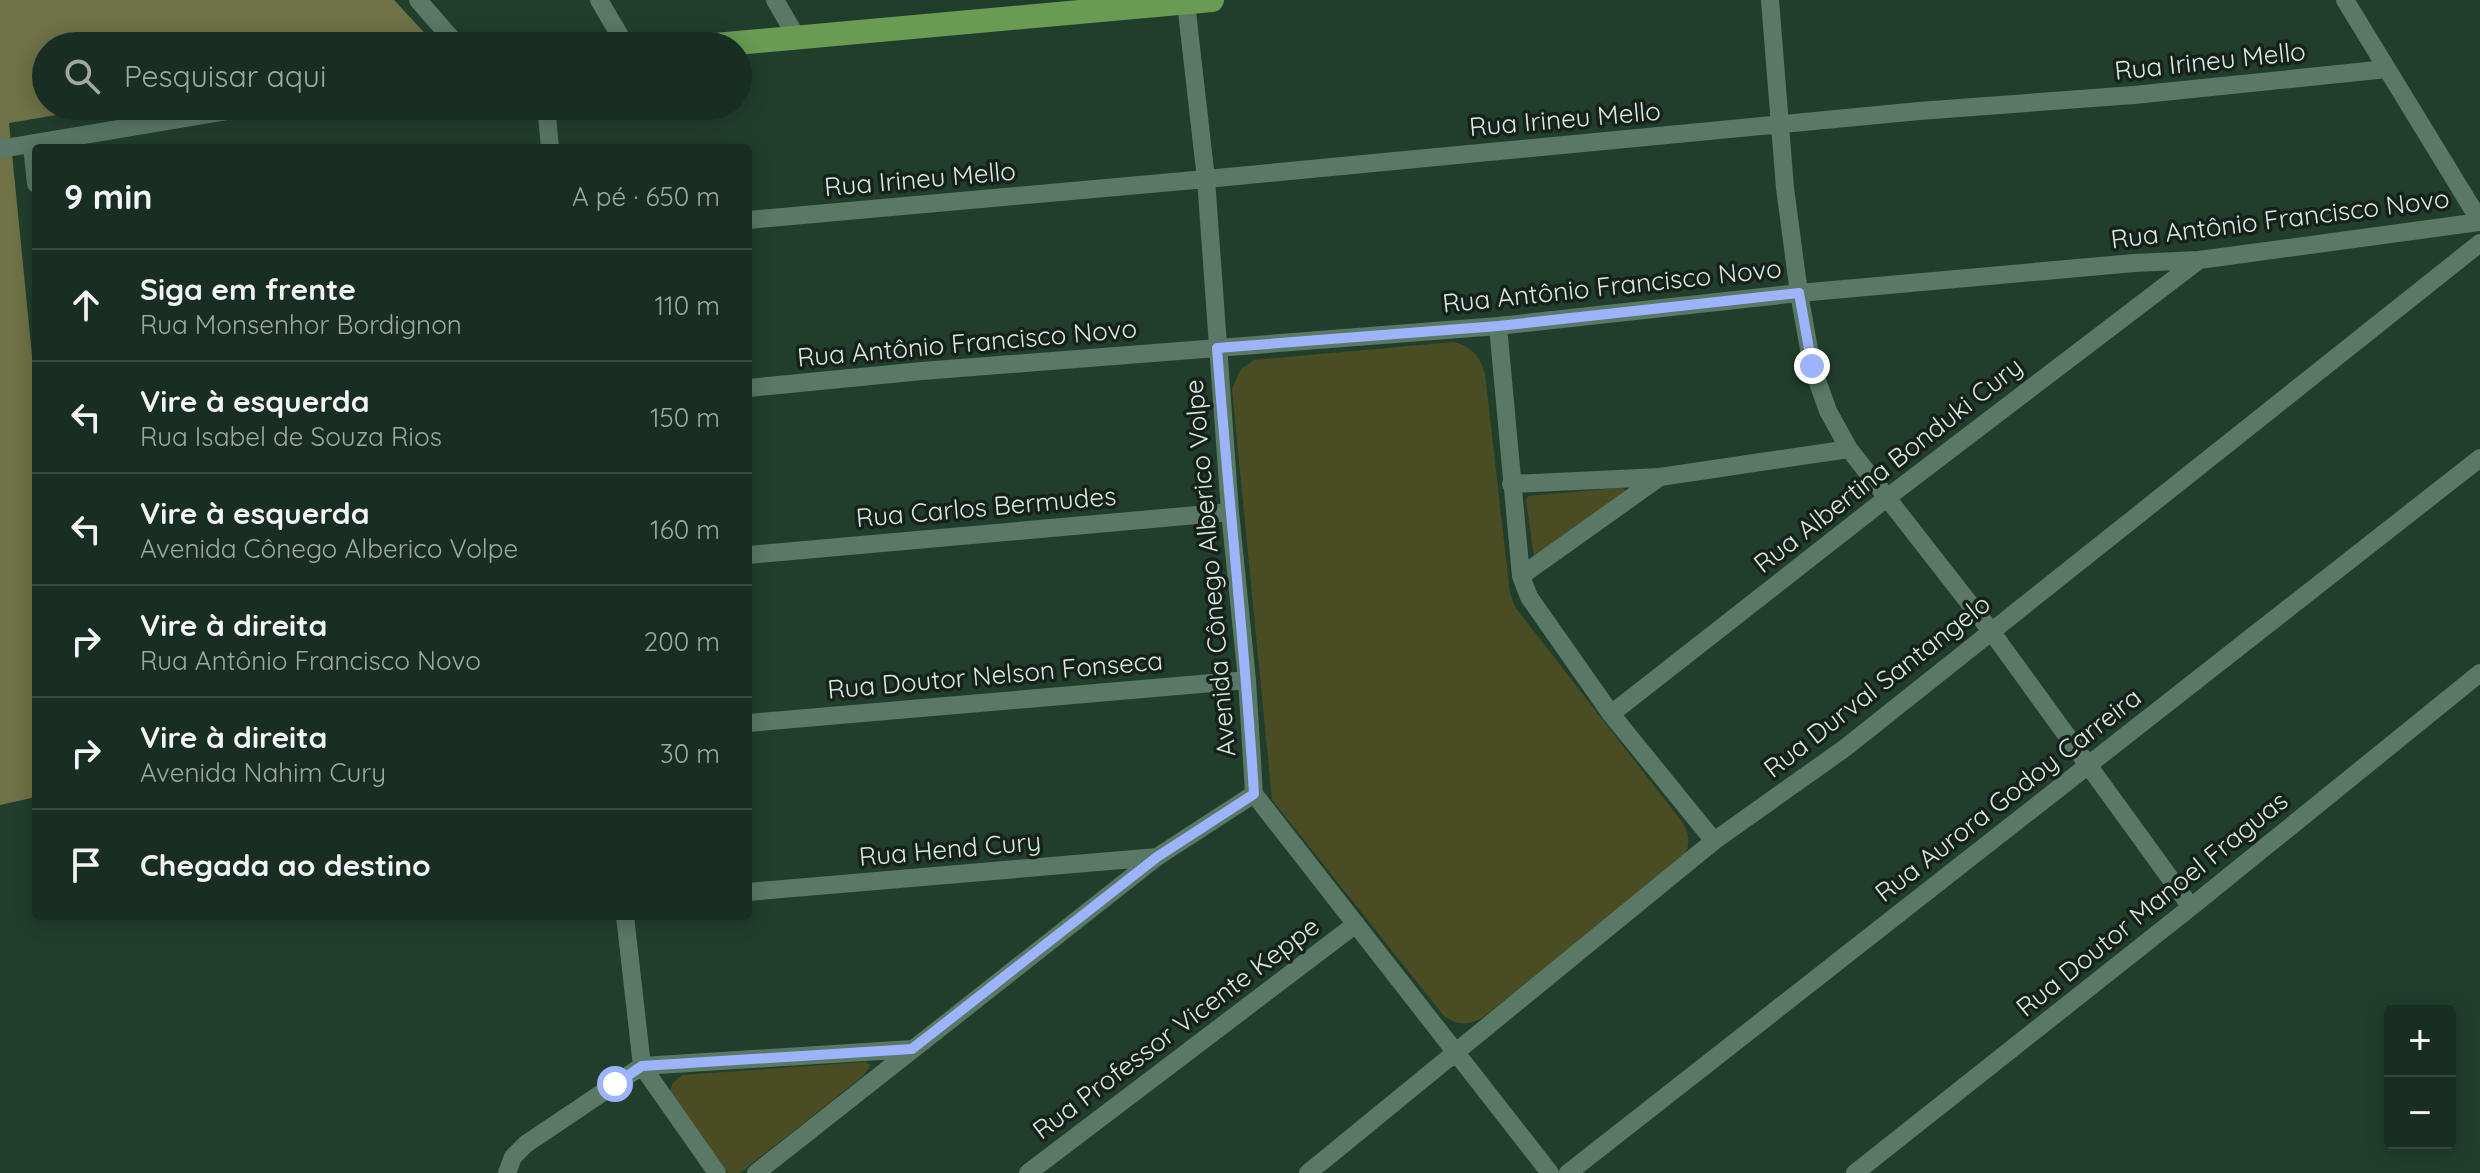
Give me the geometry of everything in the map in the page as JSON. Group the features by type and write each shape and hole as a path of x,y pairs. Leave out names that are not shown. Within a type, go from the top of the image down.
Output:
{"main road":[{"path":"752,41 1212,0"}],"street":[{"path":"418,0 446,32"},
{"path":"599,0 618,32"},
{"path":"775,0 796,36"},
{"path":"1770,0 1785,188 1799,293 1812,366 1828,411 1849,449 1991,631 2191,907"},
{"path":"2345,0 2477,212"},
{"name":"Avenida Cônego Alberico Volpe","path":"1186,3 1206,179 1254,794"},
{"name":"Rua Irineu Mello","path":"752,220 1919,111 2134,95 2387,69"},
{"path":"38,144 176,120"},
{"path":"547,120 550,144"},
{"path":"0,149 32,145"},
{"name":"Rua Antônio Francisco Novo","path":"752,388 922,371 1498,326 1799,293 2199,260 2477,212"},
{"name":"Rua Durval Santangelo","path":"1308,1173 1714,841 1845,748 2480,243"},
{"name":"Rua Albertina Bonduki Cury","path":"1611,714 1888,497 2199,260"},
{"path":"1498,326 1521,576 1529,597 1611,714 1714,841"},
{"path":"1511,484 1660,477 1849,449"},
{"name":"Rua Aurora Godoy Carreira","path":"1568,1173 2480,458"},
{"path":"1521,576 1660,477"},
{"name":"Rua Carlos Bermudes","path":"752,555 1230,512"},
{"name":"Rua Doutor Manoel Fraguas","path":"1855,1173 2480,673"},
{"name":"Rua Doutor Nelson Fonseca","path":"752,723 1247,680"},
{"path":"756,1173 1157,857 1254,794 1550,1173"},
{"name":"Rua Hend Cury","path":"752,892 1157,857"},
{"path":"625,920 642,1066 717,1173"},
{"name":"Rua Professor Vicente Keppe","path":"1028,1173 1356,924"},
{"path":"507,1173 513,1157 526,1144 642,1066 912,1049"}],"green space":[{"path":"0,0 394,0 424,32 32,32 32,119 9,123 32,356 32,798 0,805"},
{"path":"1453,342 1474,353 1485,374 1510,593 1515,607 1683,823 1688,843 1681,861 1482,1018 1463,1023 1444,1016 1272,800 1232,389 1241,369 1254,360"},
{"path":"1623,488 1626,491 1534,557 1528,496"},
{"path":"865,1062 871,1065 863,1076 740,1173 728,1173 670,1094 672,1084 682,1075"}],"route":[{"path":"615,1084 642,1066 912,1049 1157,857 1254,794 1247,680 1217,348 1498,326 1799,293 1812,366"}]}
